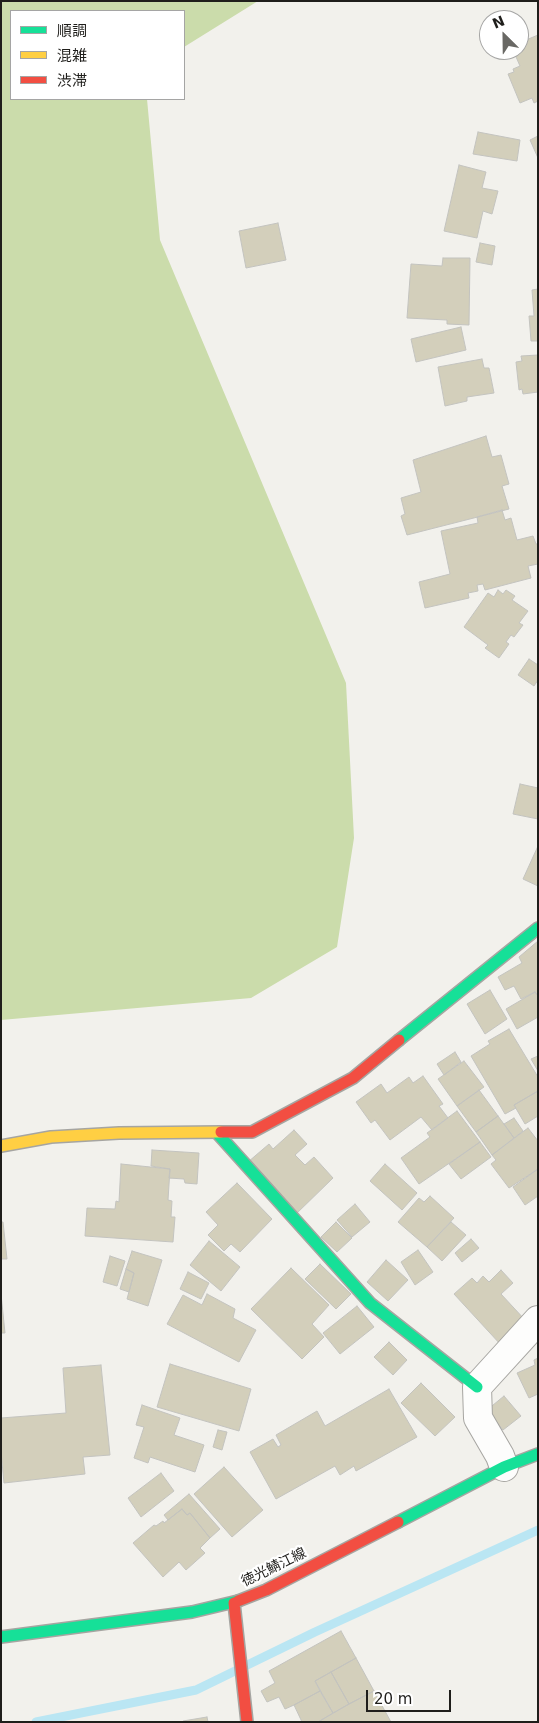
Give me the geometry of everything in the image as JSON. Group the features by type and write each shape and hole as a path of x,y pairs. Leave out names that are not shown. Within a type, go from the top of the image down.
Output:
{"street":[{"path":"1,1146 50,1137 119,1133 218,1134 252,1132 353,1078 538,928"},
{"path":"218,1134 370,1303 477,1387"},
{"path":"504,1467 500,1456 478,1418 477,1387 538,1320"},
{"name":"徳光鯖江線","path":"1,1637 192,1612 234,1603 266,1590 504,1467 538,1454"},
{"path":"234,1603 247,1722"}],"green space":[{"path":"1,1 258,1 185,46 185,10 10,10 10,100 147,100 160,240 346,683 354,838 337,947 251,998 1,1020"}],"building":[{"path":"538,35 538,101 534,103 532,98 520,103 508,74 514,72 513,69 520,66 517,60 529,60 529,39"},
{"path":"478,132 520,140 517,161 473,154"},
{"path":"538,136 538,158 530,140"},
{"path":"459,165 486,172 482,188 498,191 492,214 483,211 477,238 444,231"},
{"path":"278,223 286,260 246,268 239,231"},
{"path":"480,243 495,246 492,265 476,262"},
{"path":"443,258 470,258 469,325 447,324 447,320 407,318 411,264 442,266"},
{"path":"538,289 538,341 531,341 529,316 534,316 532,290"},
{"path":"461,327 466,350 416,362 411,339"},
{"path":"538,355 538,392 523,394 522,389 519,390 516,362 522,361 521,356"},
{"path":"482,359 484,368 489,368 494,393 467,397 467,401 445,406 438,367"},
{"path":"486,436 492,457 501,455 509,484 502,486 509,509 407,535 401,516 405,514 401,498 421,492 413,460"},
{"path":"502,510 505,520 511,518 517,540 533,536 536,544 538,544 538,564 528,566 531,578 485,590 483,584 477,585 478,591 468,593 469,598 425,608 419,582 450,574 441,531 478,523 477,517"},
{"path":"498,590 503,594 506,590 515,596 512,600 528,611 519,623 523,625 514,637 511,635 506,642 509,644 499,658 485,648 488,645 464,627 488,593 494,597"},
{"path":"529,659 538,665 538,680 534,686 518,675"},
{"path":"520,784 538,788 538,819 513,814"},
{"path":"538,846 538,886 523,879"},
{"path":"538,941 538,996 535,992 521,999 514,986 505,990 498,977 522,963 519,957"},
{"path":"490,990 507,1019 485,1034 467,1004"},
{"path":"535,992 538,996 538,1017 517,1029 506,1009"},
{"path":"509,1029 538,1077 538,1091 514,1105 516,1108 505,1114 471,1056 490,1044 488,1041"},
{"path":"455,1052 461,1062 444,1075 437,1064"},
{"path":"538,1056 538,1071 531,1059"},
{"path":"464,1061 484,1087 457,1106 438,1079"},
{"path":"423,1076 443,1104 439,1106 448,1118 432,1130 421,1117 390,1140 375,1120 371,1123 356,1102 381,1084 387,1093 409,1077 413,1083"},
{"path":"479,1090 498,1116 476,1132 457,1106"},
{"path":"538,1091 538,1116 525,1124 514,1105"},
{"path":"457,1111 480,1142 419,1184 401,1158 430,1137 427,1133"},
{"path":"498,1116 514,1138 492,1155 476,1132"},
{"path":"514,1118 523,1131 514,1138 504,1124"},
{"path":"528,1128 538,1141 538,1169 509,1188 491,1164 496,1160 492,1155"},
{"path":"294,1130 307,1144 295,1155 305,1165 314,1157 333,1178 295,1215 248,1162 269,1144 273,1149"},
{"path":"480,1142 491,1157 461,1179 449,1164"},
{"path":"152,1150 199,1153 197,1184 185,1183 184,1179 169,1178 170,1169 151,1166"},
{"path":"121,1164 170,1169 168,1200 172,1201 171,1217 175,1217 173,1242 85,1236 87,1208 115,1209 116,1201 119,1202"},
{"path":"385,1164 417,1193 402,1210 370,1181"},
{"path":"538,1169 538,1196 525,1205 513,1187"},
{"path":"237,1183 272,1219 240,1252 231,1244 224,1251 208,1235 218,1225 206,1212"},
{"path":"430,1196 454,1218 427,1247 398,1222 419,1198 424,1202"},
{"path":"355,1204 370,1222 352,1237 337,1220"},
{"path":"1,1222 3,1222 7,1259 1,1259"},
{"path":"336,1222 352,1238 337,1252 321,1237"},
{"path":"451,1222 466,1235 442,1261 427,1247"},
{"path":"471,1239 479,1248 462,1262 455,1253"},
{"path":"209,1241 240,1267 221,1291 190,1265"},
{"path":"418,1250 433,1272 415,1285 401,1262"},
{"path":"132,1251 162,1260 148,1306 127,1299 134,1273 126,1269"},
{"path":"110,1256 125,1261 117,1286 103,1282"},
{"path":"386,1260 408,1280 388,1301 367,1282"},
{"path":"320,1264 351,1294 336,1309 305,1279"},
{"path":"291,1268 329,1305 312,1324 324,1337 302,1359 251,1309"},
{"path":"126,1269 134,1273 129,1292 120,1289"},
{"path":"501,1270 513,1283 501,1294 526,1321 501,1345 454,1294 472,1278 477,1283 483,1276 489,1282"},
{"path":"188,1272 209,1283 201,1299 180,1289"},
{"path":"1,1294 5,1333 1,1333"},
{"path":"207,1294 235,1309 233,1318 256,1330 239,1362 167,1324 183,1295 202,1305"},
{"path":"357,1306 374,1327 340,1354 323,1333"},
{"path":"389,1342 407,1360 393,1375 374,1357"},
{"path":"538,1358 538,1394 529,1398 517,1373 535,1365 534,1360"},
{"path":"170,1364 251,1389 239,1431 157,1407"},
{"path":"101,1365 110,1455 83,1457 85,1474 4,1483 1,1452 1,1418 66,1413 63,1368"},
{"path":"421,1383 455,1417 435,1436 401,1403"},
{"path":"389,1389 417,1437 356,1471 354,1466 340,1475 335,1466 276,1499 250,1452 273,1439 278,1447 281,1445 276,1435 317,1411 325,1426"},
{"path":"504,1396 521,1416 503,1430 487,1410"},
{"path":"142,1405 180,1418 174,1435 204,1445 195,1472 150,1457 148,1463 134,1458 144,1427 136,1425"},
{"path":"218,1430 227,1432 222,1450 213,1447"},
{"path":"224,1467 263,1510 232,1537 194,1494"},
{"path":"161,1473 174,1491 141,1517 128,1498"},
{"path":"189,1494 220,1529 210,1538 190,1513 187,1515 182,1509 168,1520 164,1515"},
{"path":"182,1509 187,1515 190,1513 210,1538 200,1548 205,1553 186,1570 179,1562 163,1577 133,1543 154,1525 156,1526 163,1521 164,1523"},
{"path":"341,1631 356,1658 315,1681 320,1691 294,1705 285,1709 279,1697 267,1702 261,1691 275,1683 269,1671"},
{"path":"356,1658 374,1691 349,1704 331,1672"},
{"path":"331,1672 349,1704 333,1713 315,1681"},
{"path":"320,1691 333,1713 318,1722 302,1722 294,1705"},
{"path":"374,1691 391,1722 318,1722 349,1704"},
{"path":"207,1717 208,1722 183,1722 183,1721"}],"waterway":[{"path":"36,1722 196,1690 315,1632 538,1530"}],"traffic: fast":[{"path":"399,1040 538,928"},
{"path":"218,1134 370,1303 477,1387"},
{"path":"398,1522 504,1467 538,1454"},
{"path":"1,1637 192,1612 238,1601"}],"traffic: slow":[{"path":"1,1146 51,1137 119,1133 221,1132"}],"traffic: jam":[{"path":"221,1132 252,1132 353,1078 399,1040"},
{"path":"238,1601 266,1590 398,1522"},
{"path":"234,1603 247,1722"}]}
